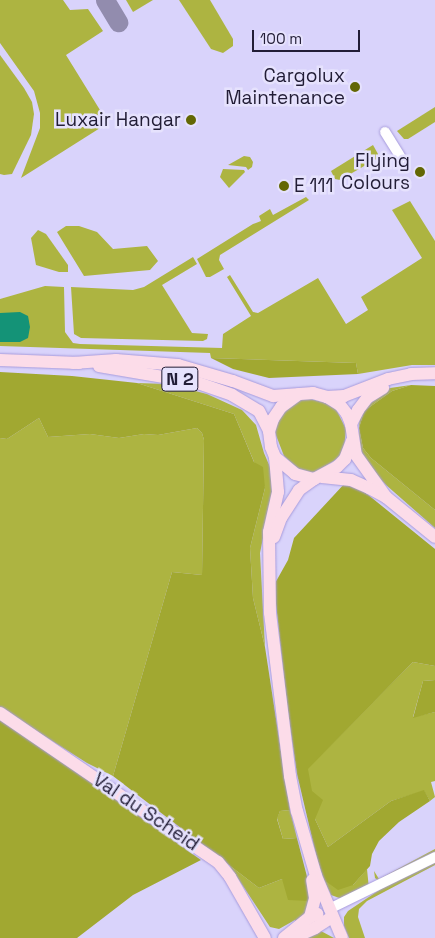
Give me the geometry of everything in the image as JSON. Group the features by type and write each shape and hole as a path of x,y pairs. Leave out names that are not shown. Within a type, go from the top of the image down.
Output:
{"main road":[{"name":"N 2","path":"0,360 73,362 116,360 178,365 234,381 268,395 283,397 299,394"},
{"name":"N 2","path":"73,362 160,375 198,383 246,402 259,411 269,431"},
{"path":"435,373 396,377 344,396 327,396 314,393 299,394 281,407 272,418 269,431 271,447 276,457 295,474 317,478 351,480 386,497 435,537"},
{"path":"351,424 367,398 377,391 402,382 435,379"},
{"path":"327,396 340,405 351,424 356,455 386,497"},
{"path":"269,554 281,518 299,490 345,460 353,440"},
{"path":"276,457 278,492 268,532 270,613 280,705 290,776 307,848 322,893 340,935"},
{"name":"Val du Scheid","path":"0,713 218,862 230,878 265,938"},
{"path":"293,938 312,922 314,898 307,848"},
{"path":"284,938 331,913"},
{"path":"312,922 340,935"}],"street":[{"path":"385,132 401,158"},
{"path":"331,913 350,899 435,857"},
{"path":"331,913 414,866"},
{"path":"322,893 336,900 350,899"}],"shaded area":[{"path":"0,0 63,0 70,10 88,9 103,31 66,55 108,123 21,178 40,128 40,113 34,91 0,43"},
{"path":"126,0 153,0 133,12"},
{"path":"179,0 210,0 233,39 233,46 223,53 211,49"},
{"path":"0,55 24,88 32,102 34,114 31,135 12,174 4,175 0,174"},
{"path":"435,107 435,122 408,139 404,139 397,131"},
{"path":"373,145 378,158 340,180 335,179 331,171"},
{"path":"244,156 250,157 253,162 252,167 248,170 246,167 228,165"},
{"path":"223,169 244,170 245,172 229,188 220,177"},
{"path":"306,197 309,200 220,255 219,260 224,269 210,277 206,277 197,259 253,224 261,221 259,216 270,209 273,215"},
{"path":"410,201 435,241 435,365 412,365 358,374 356,363 211,358 210,353 0,346 0,299 45,286 64,287 65,332 73,343 80,344 222,348 223,334 251,316 227,277 230,275 253,312 258,313 318,278 346,324 368,310 361,297 422,258 392,210"},
{"path":"66,226 79,226 97,232 113,249 147,246 158,261 150,270 84,276 57,232"},
{"path":"38,230 46,234 68,265 68,272 59,272 36,265 31,238"},
{"path":"193,257 197,264 162,285 192,333 208,334 207,339 203,341 81,338 74,334 71,287 133,290 144,287"},
{"path":"20,312 28,316 30,327 28,338 20,342 0,342 0,313"},
{"path":"211,358 356,363 358,374 269,378 233,369"},
{"path":"0,372 72,376 137,383 234,414 254,462 263,467 265,488 250,548 253,598 265,647 290,810 280,811 277,819 283,839 297,838 311,892 309,901 288,900 282,879 259,888 113,776 172,572 202,575 204,440 202,433 197,428 158,435 144,434 119,438 90,434 48,437 39,418 7,439 0,438"},
{"path":"137,383 168,384 207,394 242,410 256,425 264,453 273,474 274,483 260,553 265,647 253,598 250,548 265,488 234,414"},
{"path":"411,385 392,391 364,411 359,428 360,413 369,400 390,388"},
{"path":"411,385 435,386 435,510 371,458 363,448 359,428 364,411 392,391"},
{"path":"306,398 327,403 336,409 346,429 344,450 337,459 316,472 308,473 298,469 284,456 274,430 274,421 289,404"},
{"path":"39,418 48,437 90,434 119,438 144,434 158,435 197,428 202,433 204,440 202,575 172,572 113,776 87,763 0,708 0,438 7,439"},
{"path":"359,428 363,448 371,458 435,510 435,528 386,485 368,466 360,449"},
{"path":"346,482 356,485 435,549 435,666 413,662 308,769 312,791 323,800 315,819 328,847 391,801 424,790 430,801 399,822 379,841 372,854 370,866 353,885 338,890 324,880 317,859 297,774 287,705 274,585 288,560 294,538"},
{"path":"413,662 435,666 435,680 423,681 413,717 435,712 435,781 431,782 435,797 430,801 424,791 391,801 328,847 315,819 307,769"},
{"path":"435,680 435,712 413,718 423,681"},
{"path":"0,718 201,860 133,895 77,938 0,938"},
{"path":"290,810 297,838 283,839 277,818 280,811"},
{"path":"435,849 435,865 367,901 359,909 358,917 365,938 349,938 344,926 344,917 348,911 409,870 381,883 375,878 374,871 379,879"},
{"path":"229,865 259,888 282,879 309,901 309,910 297,923 295,920 279,929 270,927"},
{"path":"367,869 369,889 342,899 331,895 324,880 353,885"},
{"path":"319,930 334,938 304,938"}],"taxiway":[{"path":"105,0 118,22"}],"place":[{"name":"Cargolux Maintenance","path":"355,87"},
{"name":"Luxair Hangar","path":"191,120"},
{"name":"Flying Colours","path":"420,172"},
{"name":"E 111","path":"284,186"}]}
